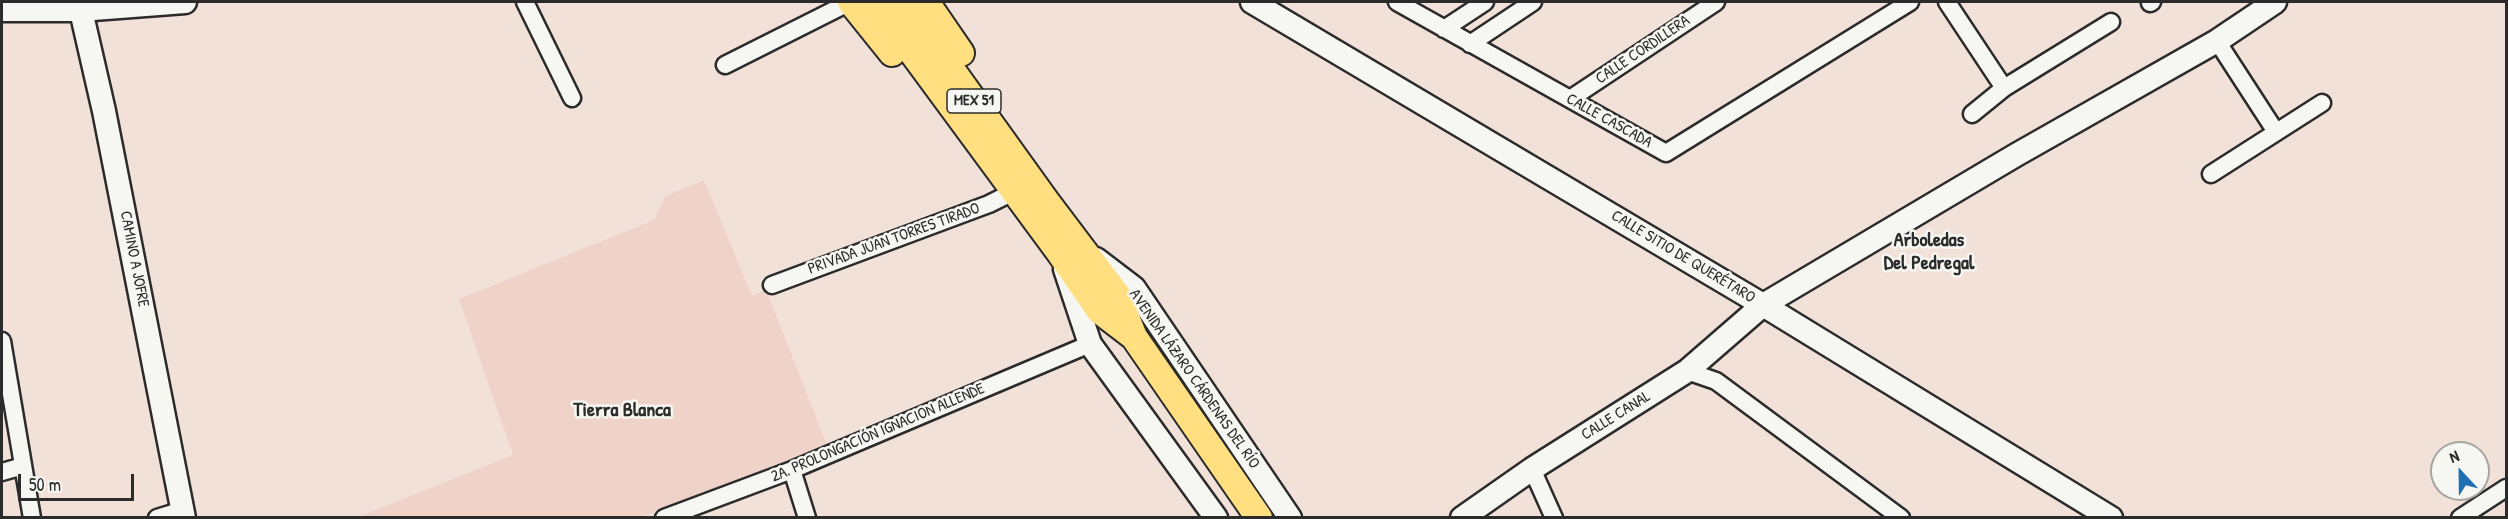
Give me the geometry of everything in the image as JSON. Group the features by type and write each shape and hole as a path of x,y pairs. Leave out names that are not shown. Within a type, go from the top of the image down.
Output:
{"main road":[{"path":"2,10 186,2"},
{"path":"851,2 953,132 990,159"},
{"name":"AVENIDA LÁZARO CÁRDENAS DEL RÍO","path":"875,2 1015,191 1100,311 1134,337"},
{"name":"AVENIDA LÁZARO CÁRDENAS DEL RÍO","path":"903,2 1046,201 1117,295 1134,337 1259,518"},
{"path":"926,2 1022,143 1046,201"},
{"name":"CALLE SITIO DE QUERÉTARO","path":"1252,2 1763,305 2111,518"},
{"name":"CALLE CANAL","path":"1462,518 1532,470 1687,371 1763,305 2016,154 2217,41 2275,2"},
{"name":"CAMINO A JOFRE","path":"80,6 105,111 184,514"},
{"name":"AVENIDA LÁZARO CÁRDENAS DEL RÍO","path":"1086,251 1134,288 1290,518"},
{"name":"AVENIDA LÁZARO CÁRDENAS DEL RÍO","path":"1060,253 1090,344 1216,518"}],"street":[{"path":"525,2 572,98"},
{"path":"725,65 851,2"},
{"name":"CALLE CASCADA","path":"1396,2 1666,153 1910,2"},
{"path":"1444,29 1485,2"},
{"path":"1470,44 1533,2"},
{"name":"CALLE CORDILLERA","path":"1570,99 1716,2"},
{"path":"1948,2 2004,88"},
{"path":"1971,114 2004,88 2110,22"},
{"path":"2217,41 2276,132"},
{"path":"2211,174 2322,103"},
{"name":"PRIVADA JUAN TORRES TIRADO","path":"772,285 989,204 1015,191"},
{"path":"2,341 33,518"},
{"name":"2A. PROLONGACIÓN IGNACION ALLENDE","path":"663,518 792,470 1090,344"},
{"path":"1687,371 1716,381 1901,518"},
{"path":"2,472 23,465"},
{"path":"792,470 807,518"},
{"path":"1532,470 1554,518"},
{"path":"2460,518 2506,488"},
{"path":"157,518 184,514"}],"shaded area":[{"path":"704,180 752,296 766,290 827,445 641,517 356,518 513,455 459,299 654,220 666,196"}],"district":[{"name":"Arboledas Del Pedregal","path":"1929,252"},
{"name":"Tierra Blanca","path":"622,411"}]}
